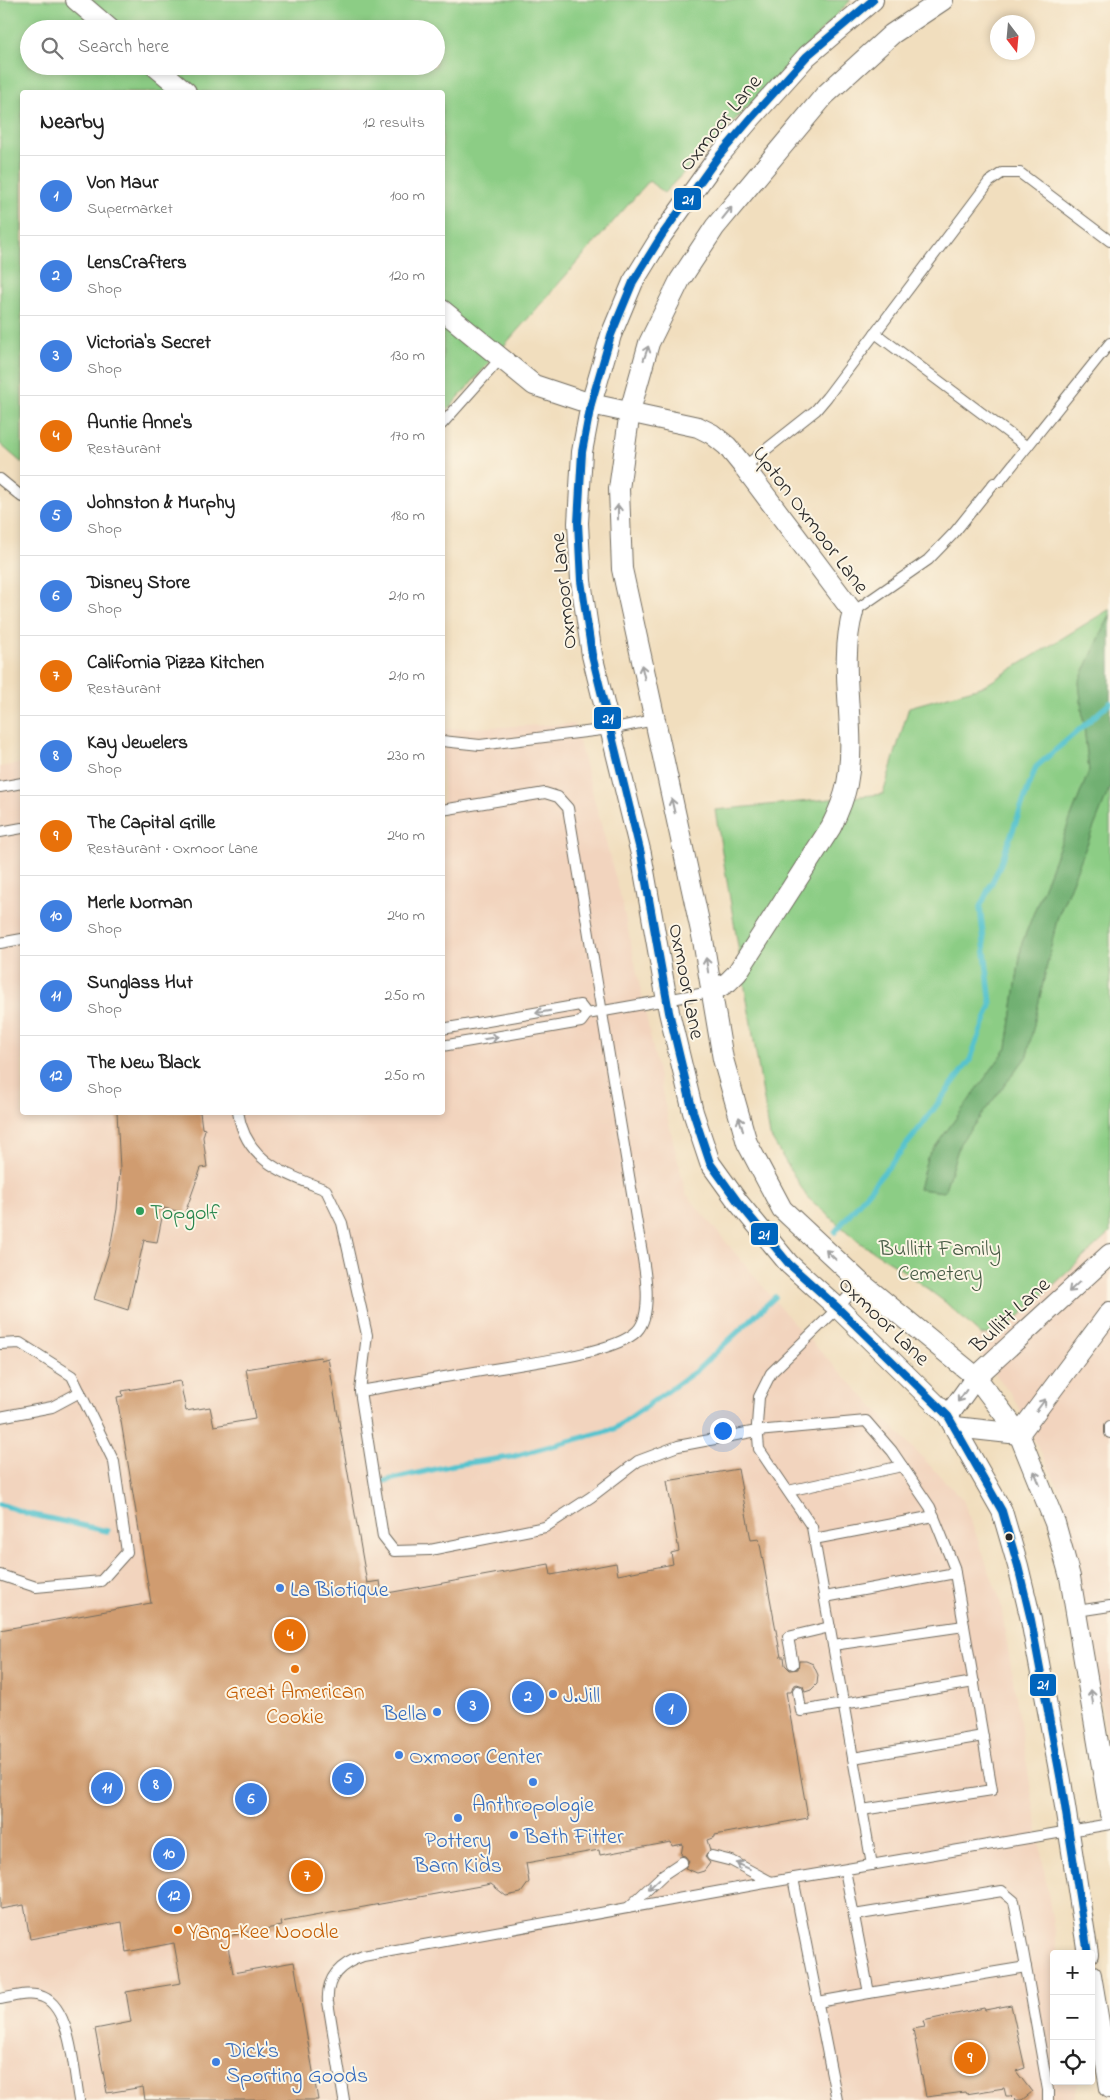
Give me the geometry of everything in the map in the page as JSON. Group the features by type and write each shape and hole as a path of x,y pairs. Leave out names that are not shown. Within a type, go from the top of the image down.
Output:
{"street":[{"path":"76,0 99,20"},
{"name":"Oxmoor Lane","path":"872,0 828,36 786,77 718,157 662,235 633,282 611,335 591,404 579,475 578,551 592,655 641,854 666,999 688,1096 710,1163 738,1202 789,1264 838,1308 951,1421 1002,1511 1018,1566 1034,1639 1087,1950"},
{"name":"Oxmoor Lane","path":"943,0 892,34 841,78 803,119 715,227 687,268 658,323 643,362 630,411 618,489 620,543 626,592 703,940 723,1059 747,1143 782,1209 860,1282 976,1377 1019,1434 1055,1524 1070,1577 1110,1814"},
{"path":"166,75 184,90"},
{"name":"Upton Oxmoor Lane","path":"445,312 534,385 591,404 698,427 712,434 727,446 744,467 853,612 846,644 849,767 840,808 831,827 737,973 728,982 711,992"},
{"name":"Bullitt Lane","path":"951,1421 976,1377 1110,1254"},
{"path":"951,1421 1019,1434 1110,1312"},
{"path":"1094,1995 1110,2088"}],"lane":[{"path":"744,467 816,410 828,397 989,182 1002,174 1020,173 1110,241"},
{"path":"875,333 1027,447"},
{"path":"853,612 928,560 954,533 1027,447 1110,343"},
{"path":"445,421 501,358"},
{"path":"0,479 20,495"},
{"path":"445,741 480,745 610,729 654,720"},
{"path":"0,787 20,783"},
{"path":"360,1391 579,1354 620,1341 638,1330 646,1309 647,1287 600,1012 568,808 558,798 544,793 445,810"},
{"path":"0,832 20,828"},
{"path":"0,943 20,939"},
{"path":"445,1045 581,1022 587,1014 711,992"},
{"path":"445,1028 580,1006 587,1014"},
{"path":"239,1115 241,1128 259,1157 292,1176 326,1190 342,1223 367,1335 360,1391 383,1536 394,1552 430,1550 545,1527 591,1497 638,1461 678,1446 758,1431 866,1421 902,1466 934,1516 955,1573 992,1790 862,1810"},
{"path":"860,1282 838,1308 771,1374 759,1397 758,1431 759,1449 812,1527 872,1866"},
{"path":"0,1344 20,1343 72,1376 114,1462 127,1552 101,1581 36,1587 0,1575"},
{"path":"0,1417 52,1407 80,1392"},
{"path":"1110,1426 1110,1432"},
{"path":"788,1491 902,1466"},
{"path":"814,1539 934,1516"},
{"path":"825,1597 955,1573"},
{"path":"1077,1611 1110,1606"},
{"path":"833,1645 964,1626"},
{"path":"793,1664 788,1637 830,1628"},
{"path":"798,1691 801,1711 974,1682"},
{"path":"853,1758 983,1736"},
{"path":"344,2100 327,1994 335,1972 343,1965 363,1956 793,1878 1110,1824"},
{"path":"712,1856 732,1861 771,1882"},
{"path":"628,1908 664,1874 682,1862"},
{"path":"845,1870 869,1993"},
{"path":"793,1878 837,2100"},
{"path":"854,1915 1002,1891 1014,1900 1048,2090 1048,2100"},
{"path":"818,2002 1026,1966"},
{"path":"0,1999 28,1995 42,1996 54,2004 66,2028 79,2100"}],"shaded area":[{"path":"574,724 622,902 669,1124 686,1194 796,1326 963,1500 1000,1600 1057,1950 1050,1950 1050,2085 1078,2085 1073,2100 0,2100 0,767 20,763 20,1115 445,1115 445,729"},
{"path":"1110,1233 1110,1754 1062,1495 1012,1395 973,1346 981,1335 1001,1333"}],"green space":[{"path":"0,0 851,0 664,193 649,181 445,413 445,90 20,90 20,461 0,444"},
{"name":"Bullitt Family Cemetery","path":"1110,609 1110,615 1079,682 1089,771 1022,943 1007,1048 927,1158 919,1189 944,1192 960,1143 1027,1056 1057,919 1110,787 1110,1233 1001,1333 981,1335 945,1302 894,1264 860,1243 807,1197 770,1136 715,810 883,794 909,707 984,686"},
{"path":"1110,615 1110,787 1057,919 1027,1056 960,1143 944,1192 919,1189 927,1158 1007,1048 1022,943 1089,771 1079,682"}],"building":[{"name":"Topgolf","path":"117,1115 200,1115 202,1128 205,1129 203,1137 207,1167 201,1168 185,1213 164,1208 157,1242 144,1240 128,1310 94,1299 110,1248 117,1209 120,1169"},
{"name":"Oxmoor Center","path":"320,1357 321,1360 328,1358 367,1583 380,1581 382,1594 549,1564 551,1575 616,1563 618,1575 673,1564 671,1553 679,1551 667,1481 738,1469 751,1540 759,1539 781,1657 784,1657 785,1665 790,1670 798,1669 799,1661 806,1661 813,1664 818,1675 817,1684 811,1690 805,1692 803,1686 797,1684 793,1686 791,1692 786,1692 808,1818 715,1835 715,1837 707,1840 710,1850 705,1857 710,1863 704,1871 697,1873 685,1868 689,1861 685,1856 681,1855 683,1844 672,1846 671,1842 600,1855 599,1850 526,1863 529,1882 521,1893 506,1896 491,1884 281,1922 282,1926 226,1936 233,1973 294,1962 318,2100 145,2100 143,2087 107,2093 95,2029 131,2022 126,1992 181,1983 174,1943 126,1952 122,1922 30,1939 24,1905 0,1909 0,1630 151,1603 117,1397 123,1396 122,1391 180,1381 186,1411 210,1407 214,1426 255,1419 246,1369"},
{"path":"1011,2005 1025,2068 1016,2071 1032,2092 1022,2100 1015,2100 1011,2096 1006,2096 1004,2088 966,2094 965,2092 926,2097 913,2029 925,2027 923,2021 984,2008 985,2010"}],"waterway":[{"path":"835,1232 916,1133 970,1060 991,1005 980,907 999,868 1036,767 1110,703"},
{"path":"384,1481 453,1465 511,1457 614,1429 696,1371 775,1297"},
{"path":"0,1504 29,1514 107,1531"}],"transit line":[{"name":"21","path":"873,0 807,56 752,117 718,157 662,235 633,282 611,335 591,404 582,452 578,523 581,581 592,655 641,854 669,1012 693,1112 710,1163 738,1202 789,1264 838,1308 948,1416 1002,1511 1031,1620 1061,1781 1087,1950"}],"place":[{"name":"Topgolf","path":"140,1211"},
{"name":"La Biotique","path":"280,1588"},
{"name":"Auntie Anne's","path":"290,1635"},
{"name":"Great American Cookie","path":"295,1669"},
{"name":"J.Jill","path":"553,1694"},
{"name":"LensCrafters","path":"528,1697"},
{"name":"Victoria's Secret","path":"473,1706"},
{"name":"Von Maur","path":"671,1709"},
{"name":"Bella","path":"437,1712"},
{"name":"Oxmoor Center","path":"399,1755"},
{"name":"Johnston & Murphy","path":"348,1779"},
{"name":"Anthropologie","path":"533,1782"},
{"name":"Kay Jewelers","path":"156,1785"},
{"name":"Sunglass Hut","path":"107,1788"},
{"name":"Disney Store","path":"251,1799"},
{"name":"Pottery Barn Kids","path":"458,1818"},
{"name":"Bath Fitter","path":"514,1835"},
{"name":"Merle Norman","path":"169,1854"},
{"name":"California Pizza Kitchen","path":"307,1876"},
{"name":"The New Black","path":"174,1896"},
{"name":"Yang-Kee Noodle","path":"178,1930"},
{"name":"The Capital Grille","path":"970,2058"},
{"name":"Dick's Sporting Goods","path":"216,2062"}]}
